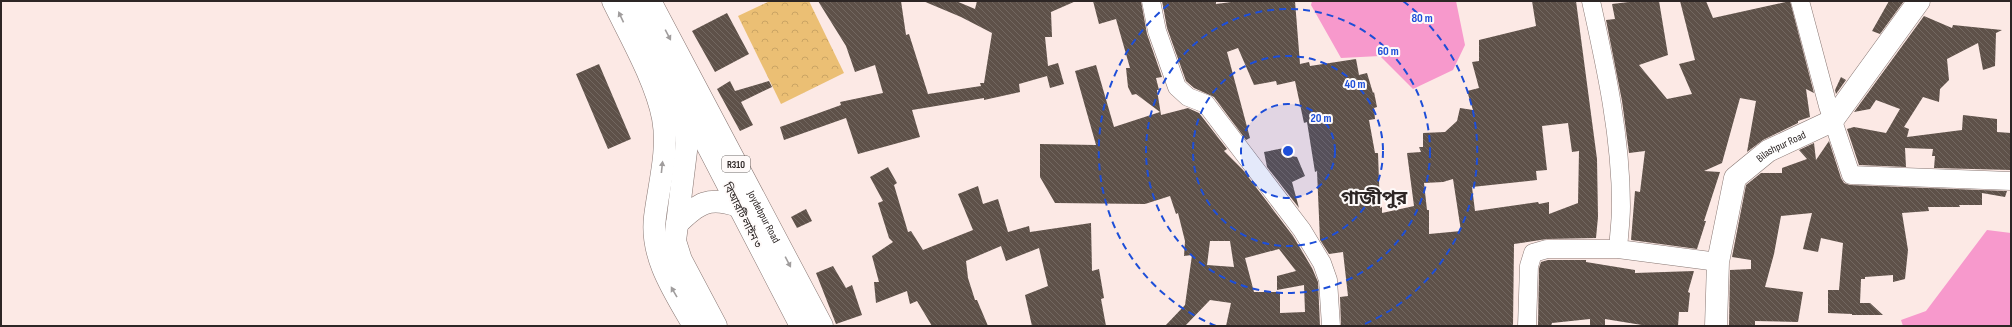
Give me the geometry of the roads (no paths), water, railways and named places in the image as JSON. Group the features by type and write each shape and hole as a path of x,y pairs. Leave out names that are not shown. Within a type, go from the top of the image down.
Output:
{"main road":[{"path":"613,1 654,88 663,118 665,145 654,218 657,251 669,282 694,326"},
{"name":"বিআরটি লাইন ৩","path":"629,1 682,107 702,135 801,326"},
{"name":"Joydebpur Road","path":"650,1 822,326"},
{"name":"Bilashpur Road","path":"1716,326 1718,262 1735,178 1768,151 1832,121 1919,1"},
{"name":"বিআরটি লাইন ৩","path":"682,107 687,143 675,241 681,260 716,326"},
{"path":"677,224 687,213 708,201 723,201 738,206"}],"street":[{"path":"1152,1 1157,31 1177,87 1188,97 1206,104 1302,230 1322,263 1328,280 1331,326"},
{"path":"1591,1 1608,83 1618,152 1621,206 1618,249"},
{"path":"1800,1 1832,121 1851,175 2011,181"},
{"path":"1527,326 1529,266 1533,253 1547,249 1618,249 1718,262"}],"district":[{"name":"গাজীপুর","path":"1374,197"}]}
